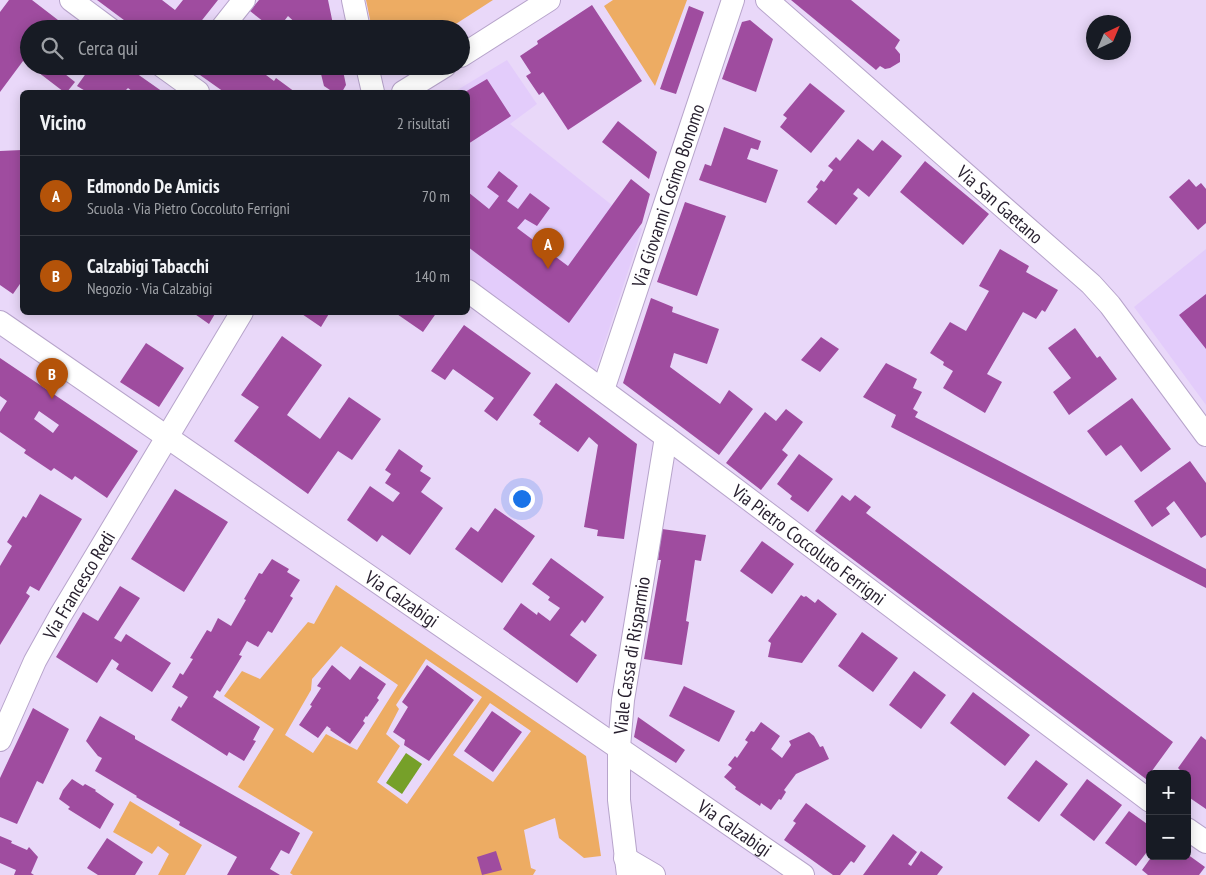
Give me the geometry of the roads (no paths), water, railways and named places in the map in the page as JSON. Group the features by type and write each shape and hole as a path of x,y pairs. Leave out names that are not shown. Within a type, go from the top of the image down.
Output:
{"street":[{"path":"71,0 98,20"},
{"path":"228,20 244,0"},
{"path":"353,0 357,20"},
{"path":"470,50 549,0"},
{"name":"Via Giovanni Cosimo Bonomo","path":"603,390 733,0"},
{"name":"Via San Gaetano","path":"767,0 1091,284 1110,305 1206,435"},
{"path":"181,75 196,90"},
{"path":"369,75 373,90"},
{"path":"406,90 430,75"},
{"name":"Via Pietro Coccoluto Ferrigni","path":"470,292 666,437 806,533 1146,797"},
{"name":"Via Francesco Redi","path":"0,740 43,646 240,315"},
{"name":"Via Calzabigi","path":"0,322 803,875"},
{"name":"Viale Cassa di Risparmio","path":"626,866 619,800 619,747 623,700 666,437"},
{"path":"1191,832 1206,842"},
{"path":"626,866 654,875"}],"place":[{"name":"Edmondo De Amicis","path":"548,269"},
{"name":"Calzabigi Tabacchi","path":"52,399"}]}
